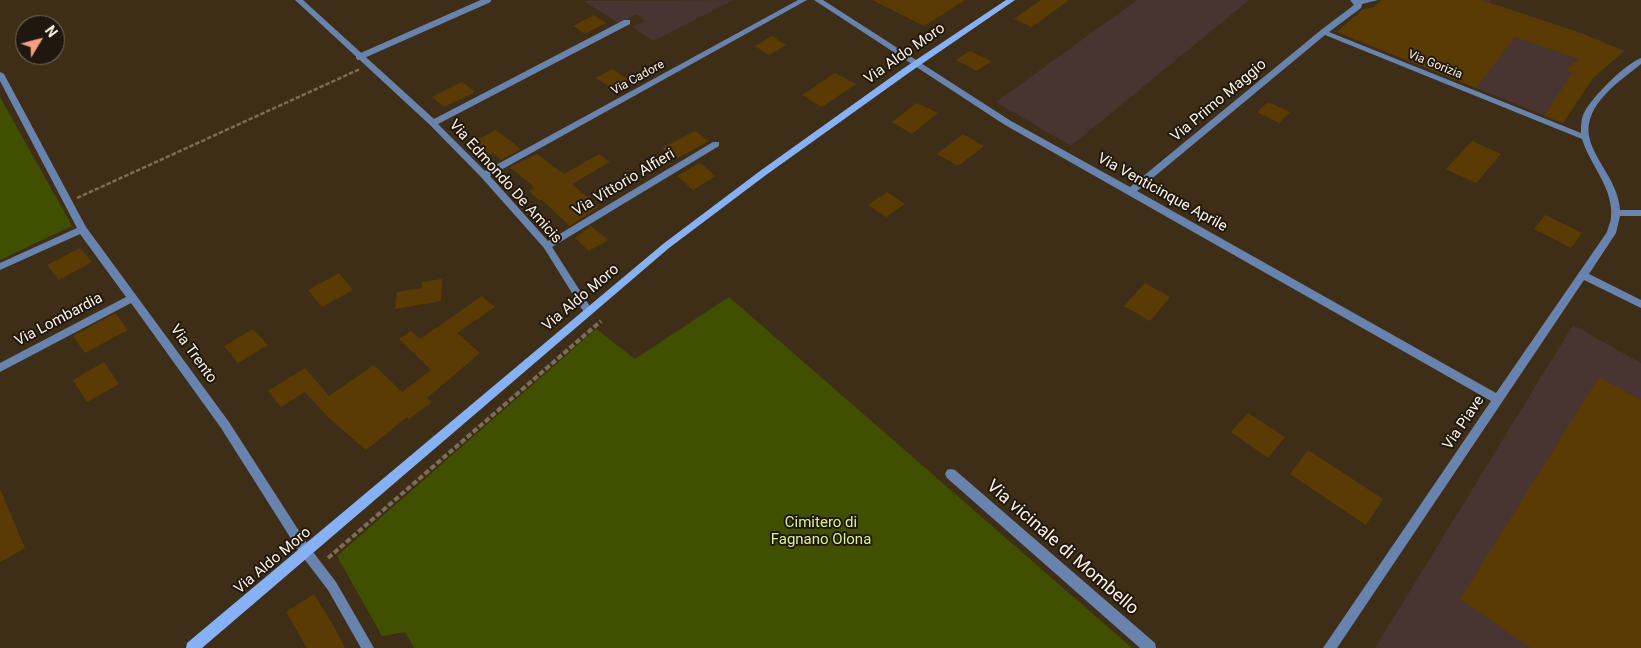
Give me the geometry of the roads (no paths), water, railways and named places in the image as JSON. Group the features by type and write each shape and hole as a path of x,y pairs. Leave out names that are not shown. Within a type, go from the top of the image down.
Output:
{"main road":[{"name":"Via Aldo Moro","path":"192,648 588,311 728,199 916,64 1011,0"}],"street":[{"name":"Via Edmondo De Amicis","path":"299,0 432,123 484,175 547,246 588,311"},
{"name":"Via Cadore","path":"484,175 803,0"},
{"name":"Via Venticinque Aprile","path":"818,0 1000,119 1131,191 1499,400"},
{"path":"1324,32 1358,6 1356,2 1374,0"},
{"name":"Via Edmondo De Amicis","path":"432,123 627,22"},
{"name":"Via Gorizia","path":"1324,32 1584,137"},
{"name":"Via Primo Maggio","path":"1131,191 1324,32"},
{"path":"1641,60 1605,91 1592,108 1585,122 1584,137 1614,196 1618,213 1641,213"},
{"name":"Via Trento","path":"0,74 82,229 225,425 306,552 342,600 368,648"},
{"name":"Via Vittorio Alfieri","path":"547,246 716,144"},
{"name":"Via Piave","path":"1329,648 1611,233 1617,223 1618,213"},
{"path":"0,267 82,229"},
{"path":"1583,275 1641,304"},
{"name":"Via Lombardia","path":"0,368 132,298"},
{"name":"Via vicinale di Mombello","path":"950,474 1150,648"}],"lane":[{"path":"359,57 488,0"}],"park label":[{"name":"Cimitero di Fagnano Olona","path":"821,532"}]}
